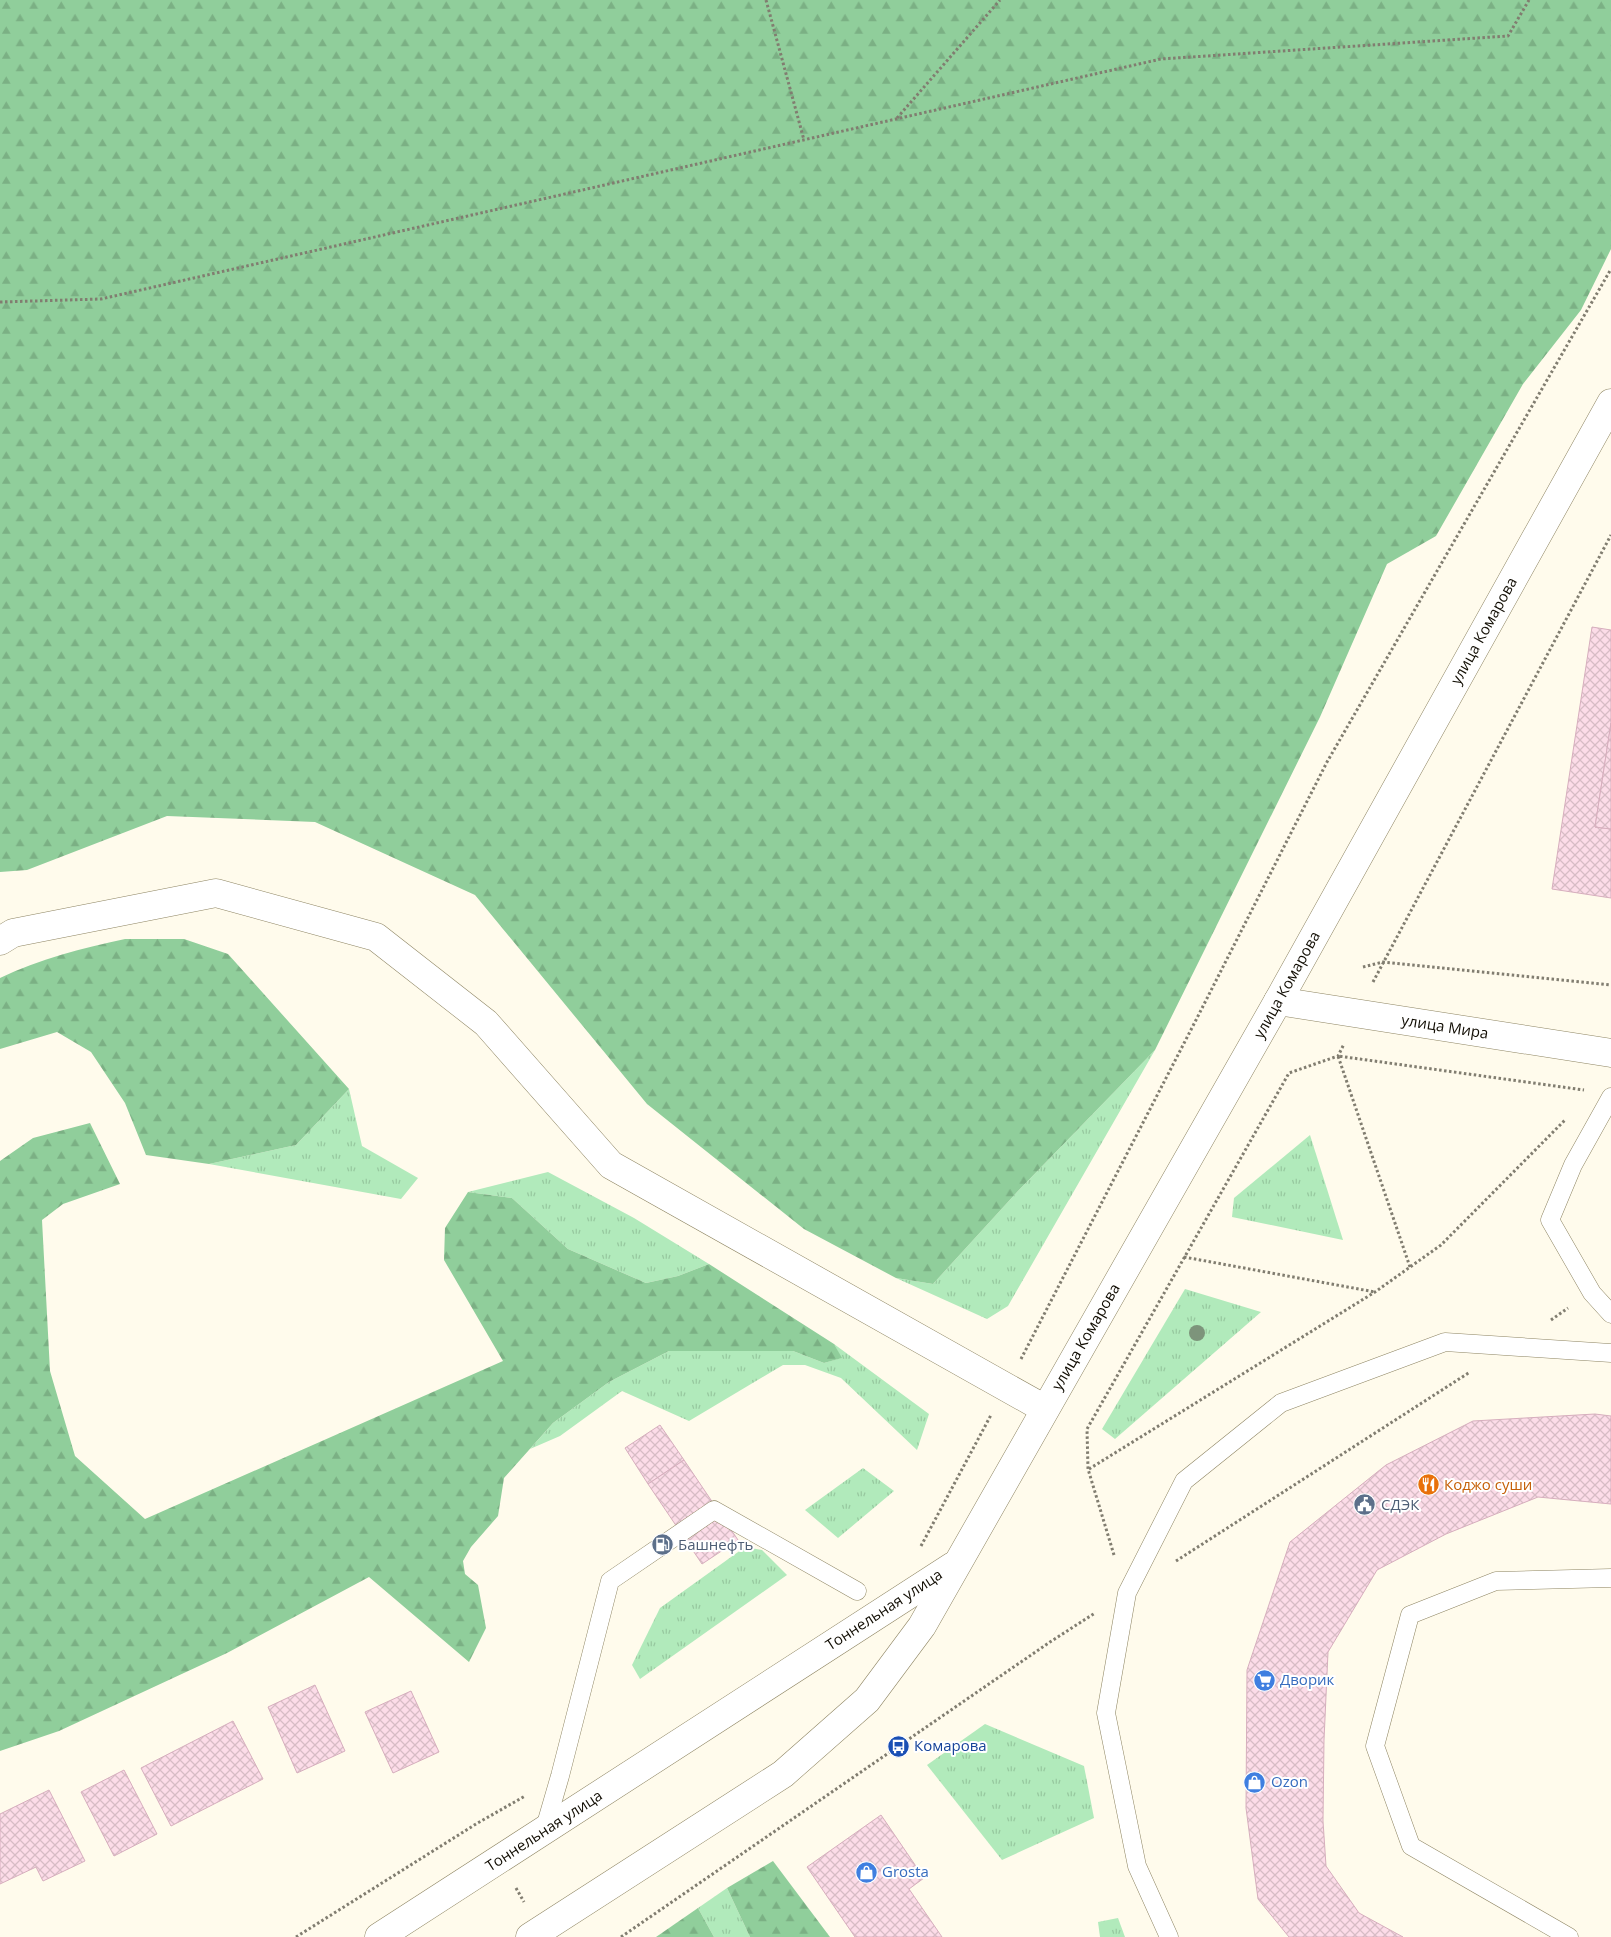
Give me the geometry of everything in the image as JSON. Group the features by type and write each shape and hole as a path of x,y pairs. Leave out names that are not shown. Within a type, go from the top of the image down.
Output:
{"main road":[{"name":"улица Комарова","path":"956,1564 1278,1001 1611,403"},
{"path":"0,941 13,933 216,893 376,937 486,1023 611,1165 1045,1409"},
{"name":"улица Мира","path":"1278,1001 1611,1053"},
{"name":"Тоннельная улица","path":"379,1937 956,1564"},
{"name":"Тоннельная улица","path":"530,1937 783,1774 867,1700 922,1626 956,1564"}],"lane":[{"path":"1611,1097 1573,1165 1550,1220 1592,1294 1611,1314"},
{"path":"1169,1937 1137,1866 1106,1713 1127,1593 1184,1481 1281,1402 1445,1342 1611,1353"},
{"path":"544,1831 610,1581 714,1510 857,1591"},
{"path":"1569,1937 1411,1846 1375,1746 1410,1616 1496,1581 1611,1578"}],"path":[{"path":"766,0 804,140"},
{"path":"897,119 1000,0"},
{"path":"0,302 101,299 1161,59 1508,36 1529,0"},
{"path":"914,1551 922,1545 1006,1387 1196,1020 1326,762 1611,269"},
{"path":"1410,1267 1338,1056 1383,962 1611,535"},
{"path":"1363,967 1383,962 1611,985"},
{"path":"1127,1593 1088,1469 1087,1430 1289,1073 1338,1056 1593,1091 1611,1097"},
{"path":"1088,1469 1375,1292 1441,1245 1565,1119"},
{"path":"1184,1257 1375,1292"},
{"path":"296,1937 468,1830 560,1776"}],"green space":[{"path":"0,0 1611,0 1611,249 1581,310 1523,384 1436,536 1387,564 1320,717 1155,1050 1018,1191 933,1284 896,1278 804,1229 647,1104 475,895 315,822 167,816 27,870 0,872"},
{"path":"125,939 184,939 228,954 349,1089 296,1145 209,1164 146,1155 125,1103 91,1052 57,1032 0,1049 0,978 30,965 61,955"},
{"path":"1155,1050 1008,1306 987,1319 896,1278 933,1284 1018,1191"},
{"path":"349,1089 362,1146 418,1178 401,1199 209,1164 296,1145"},
{"path":"90,1123 120,1184 63,1204 42,1220 50,1371 75,1456 145,1519 503,1361 444,1260 445,1228 468,1192 512,1198 568,1249 646,1283 678,1276 709,1264 834,1344 842,1358 824,1363 793,1351 669,1351 609,1382 553,1423 504,1478 498,1516 471,1547 463,1561 465,1574 478,1585 486,1628 469,1662 369,1577 227,1653 59,1731 0,1751 0,1161 33,1138"},
{"path":"1310,1135 1343,1240 1232,1217 1234,1198"},
{"path":"548,1172 634,1218 709,1264 678,1276 646,1283 568,1249 512,1198 468,1192"},
{"path":"1185,1289 1261,1312 1115,1439 1102,1429"},
{"path":"834,1344 929,1414 917,1450 841,1378 805,1365 783,1365 689,1421 622,1391 560,1436 530,1449 553,1423 609,1382 669,1351 793,1351 824,1363 841,1358"},
{"path":"863,1468 894,1491 838,1538 805,1510"},
{"path":"745,1547 762,1550 787,1575 640,1679 632,1665 660,1608"},
{"path":"985,1724 1084,1766 1094,1818 1002,1860 927,1765"},
{"path":"773,1861 830,1937 750,1937 727,1888"},
{"path":"727,1888 750,1937 714,1937 698,1908"},
{"path":"698,1908 714,1937 656,1937"},
{"path":"1118,1918 1125,1937 1100,1937 1098,1922"}],"building":[{"path":"1592,627 1611,630 1611,723 1595,827 1611,829 1611,898 1552,889"},
{"path":"1611,723 1611,829 1595,827"},
{"path":"1595,1414 1611,1416 1611,1504 1538,1497 1446,1534 1377,1570 1328,1652 1323,1821 1326,1866 1359,1913 1403,1937 1289,1937 1258,1899 1246,1808 1247,1670 1290,1542 1386,1465 1473,1421"},
{"path":"660,1425 684,1460 648,1484 625,1448"},
{"path":"684,1460 738,1540 702,1564 648,1484"},
{"path":"315,1685 345,1751 297,1773 268,1707"},
{"path":"411,1691 439,1752 393,1773 365,1712"},
{"path":"233,1721 263,1779 171,1826 141,1768"},
{"path":"124,1770 157,1834 114,1856 81,1792"},
{"path":"49,1790 85,1861 43,1881 36,1867 0,1884 0,1814"},
{"name":"Grosta","path":"881,1815 924,1878 909,1889 942,1937 855,1937 807,1867"}],"place":[{"name":"Коджо суши","path":"1428,1485"},
{"name":"СДЭК","path":"1365,1505"},
{"name":"Башнефть","path":"662,1545"},
{"name":"Дворик","path":"1264,1680"},
{"name":"Комарова","path":"898,1746"},
{"name":"Ozon","path":"1255,1782"},
{"name":"Grosta","path":"866,1872"}]}
